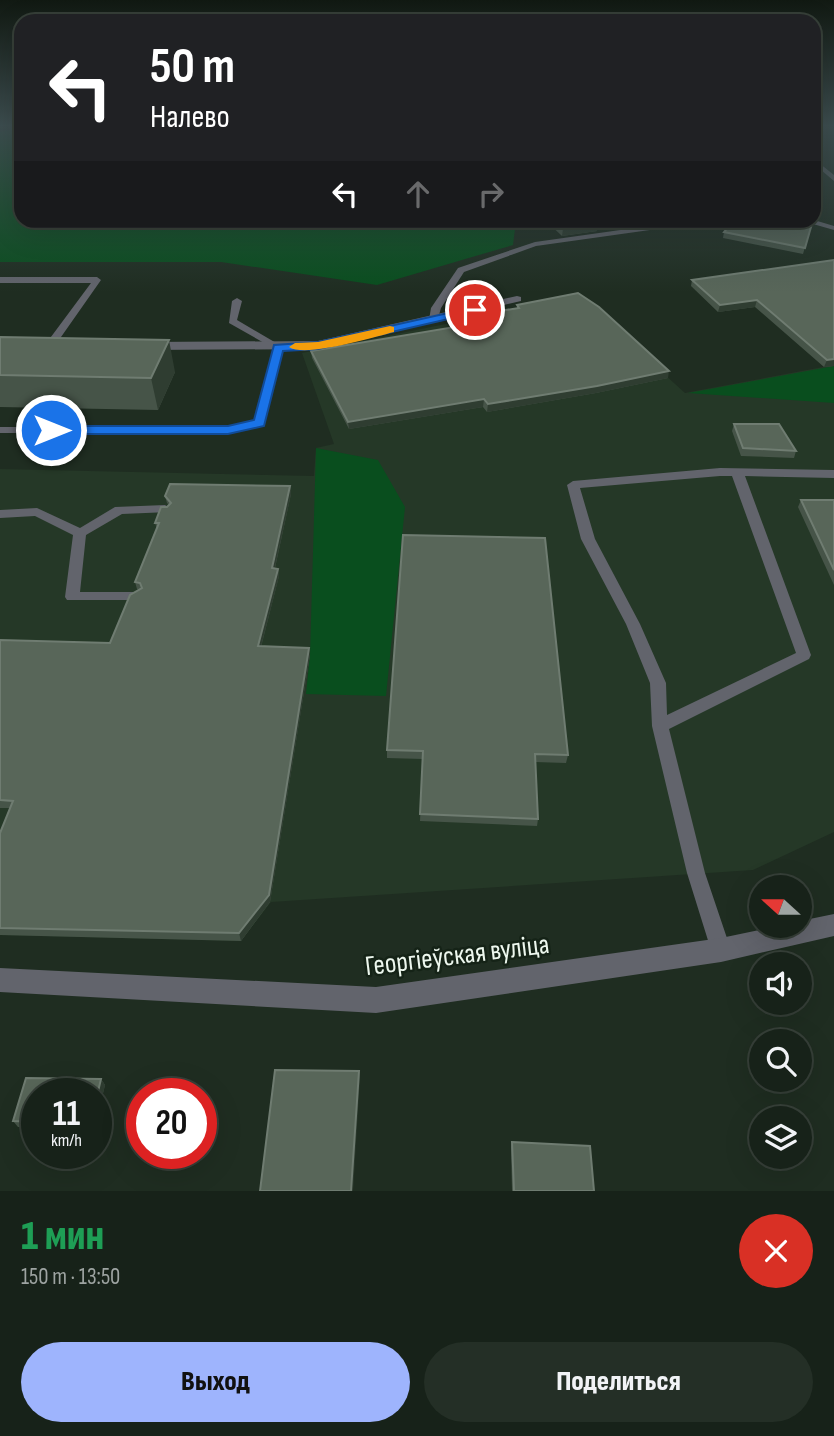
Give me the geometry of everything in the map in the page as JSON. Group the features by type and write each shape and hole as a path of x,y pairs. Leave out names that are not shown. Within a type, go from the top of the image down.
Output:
{"street":[{"path":"131,346 278,348 318,345 517,299"},
{"name":"Георгіеўская вуліца","path":"0,980 376,1000 721,950 834,925"}],"lane":[{"path":"434,320 436,308 461,270 535,244 650,228"},
{"path":"0,280 97,280 51,345"},
{"path":"0,430 228,430 260,423 278,348 232,321 237,301"},
{"path":"660,726 804,655 737,472"},
{"path":"721,950 696,873 660,726 659,683 633,624 588,539 573,485 737,472 834,474"},
{"path":"135,595 72,597 73,572 80,533 119,510 165,509"},
{"path":"0,514 37,512 80,533"}],"shaded area":[{"path":"574,298 598,314 685,393 834,365 834,832 753,870 271,902 241,941 0,935 0,469 314,476 316,448 334,444 302,353"}],"green space":[{"path":"0,181 14,181 14,228 515,228 513,245 377,285 221,262 0,262"},
{"path":"834,366 834,403 688,393"},
{"path":"316,448 378,460 405,507 386,696 306,694 310,655"}],"building":[{"path":"727,228 811,228 805,248 724,232"},
{"path":"834,260 834,359 827,360 757,300 720,305 692,280"},
{"path":"578,293 599,307 669,371 488,404 484,399 348,422 311,351 473,324 473,315 519,308 517,305"},
{"path":"0,337 169,340 151,378 0,375"},
{"path":"734,424 779,424 796,451 743,448"},
{"path":"170,484 290,486 272,568 278,569 258,646 309,648 269,895 239,933 0,928 0,833 13,801 0,800 0,640 110,643 130,595 142,588 140,583 135,582 159,523 155,523 161,507 167,507 171,503 165,496"},
{"path":"801,500 834,500 834,570"},
{"path":"403,535 545,538 568,755 535,754 538,819 420,814 423,751 387,750"},
{"path":"275,1070 359,1071 351,1191 260,1191"},
{"path":"21,1095 21,1121 13,1121"},
{"path":"512,1142 590,1146 594,1191 514,1191"}],"slow traffic":[{"path":"295,347 390,330"}],"route":[{"path":"51,430 228,430 260,423 278,348 318,345 475,310"}]}
